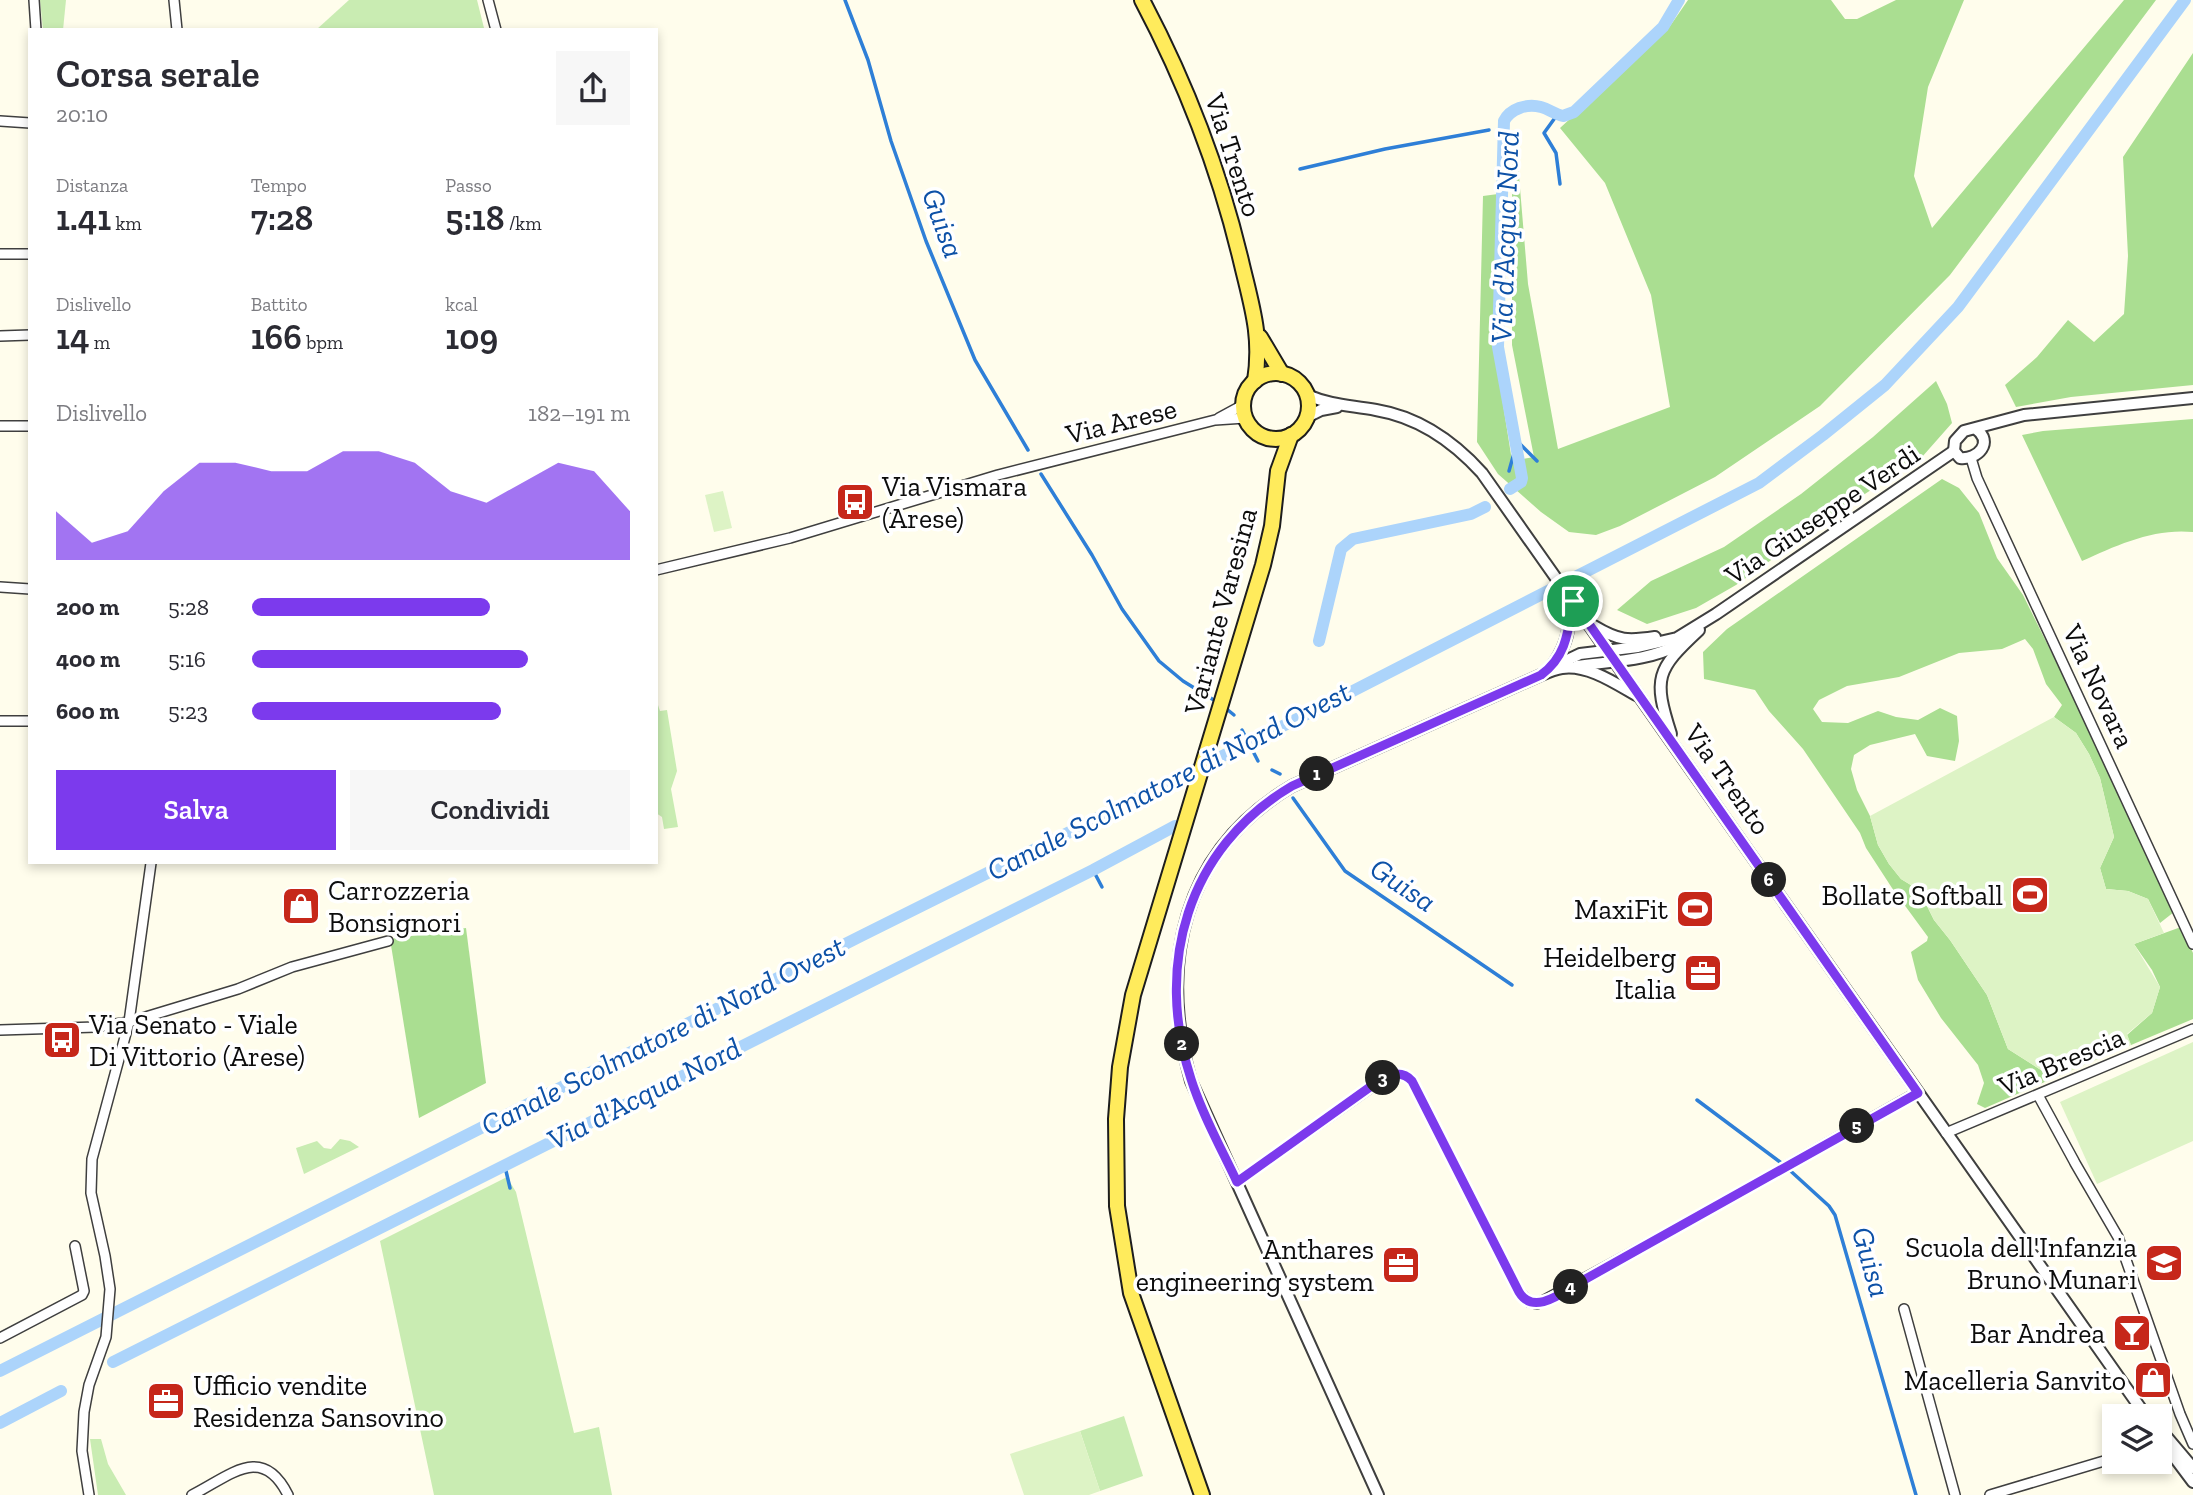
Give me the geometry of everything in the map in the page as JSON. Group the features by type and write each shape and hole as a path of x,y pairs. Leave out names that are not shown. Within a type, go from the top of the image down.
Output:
{"main road":[{"name":"Via Trento","path":"1142,0 1171,56 1211,153 1258,333 1282,374 1294,379 1307,395"},
{"name":"Via Trento","path":"1244,412 1246,392 1255,381 1258,333"},
{"path":"1255,381 1268,374 1282,374"},
{"path":"1244,412 1250,427 1266,438 1276,439 1291,435 1302,426 1307,417 1307,395"},
{"name":"Variante Varesina","path":"1202,1495 1131,1293 1118,1206 1116,1163 1120,1067 1133,995 1272,526 1278,471 1291,435"},
{"name":"Variante Varesina","path":"1266,438 1278,471"}],"street":[{"path":"34,0 36,28"},
{"path":"176,0 178,28"},
{"path":"488,0 495,28"},
{"path":"0,121 28,123"},
{"path":"0,254 28,254"},
{"path":"0,336 28,335"},
{"name":"Via Trento","path":"1307,395 1343,407"},
{"path":"1980,433 1966,430 1958,436 1954,451 1960,458 1971,458 1982,449 1982,425 2024,415 2193,398"},
{"name":"Via Trento","path":"1307,417 1321,410 1343,407 1396,415 1426,427 1454,446 1482,473 2138,1404"},
{"name":"Via Arese","path":"658,570 790,538 998,475 1244,412"},
{"path":"0,426 28,426"},
{"name":"Via Giuseppe Verdi","path":"1541,675 1580,654 1657,644 1677,638 1954,451"},
{"name":"Via Novara","path":"1971,458 1983,490 2190,931"},
{"path":"0,587 28,589"},
{"path":"1551,668 1568,638 1573,601"},
{"name":"Via Giuseppe Verdi","path":"1588,622 1605,633 1628,641 1679,631 1716,614"},
{"name":"Via Giuseppe Verdi","path":"1674,745 1662,705 1660,683 1668,661 1716,614"},
{"name":"Via Giuseppe Verdi","path":"1541,675 1564,667 1658,653 1689,639"},
{"path":"1564,667 1611,679 1641,698"},
{"path":"1378,1495 1191,1081 1177,1015 1176,990 1181,938 1195,896 1218,850 1245,819 1261,806 1292,786 1541,675"},
{"path":"0,721 28,721"},
{"path":"90,1492 82,1451 84,1412 89,1385 107,1330 110,1300 109,1273 93,1205 90,1177 99,1129 130,1022 150,864"},
{"path":"2190,931 2193,944"},
{"path":"0,1030 96,1027 130,1022 238,989 292,967 388,942"},
{"name":"Via Brescia","path":"1946,1133 2193,1029"},
{"path":"1237,1182 1384,1077 1402,1074 1412,1081 1519,1292 1529,1302 1541,1303 1918,1093"},
{"path":"2038,1095 2118,1237 2175,1401 2193,1444"},
{"path":"0,1338 82,1295 84,1291 75,1246"},
{"path":"1904,1309 1955,1495"},
{"path":"2172,1443 2193,1468"},
{"path":"2172,1456 2193,1482"},
{"path":"1990,1495 2102,1462"},
{"path":"192,1495 241,1470 256,1466 277,1476 288,1495"}],"green space":[{"path":"40,0 66,0 63,28 43,28"},
{"path":"349,0 477,0 484,28 318,28"},
{"path":"1688,0 1831,0 1845,19 1857,19 1896,0 1964,0 1928,87 1914,176 1932,228 2124,0 2156,0 1950,275 1820,406 1715,477 1620,526 1596,535 1569,532 1541,512 1498,474 1477,442 1483,196 1498,194 1494,347 1512,461 1534,457 1512,345 1512,153 1517,152 1528,284 1558,449 1670,407 1651,295 1605,183 1560,128 1668,29"},
{"path":"2193,53 2193,385 2071,397 2016,407 2005,385 2037,357 2068,320 2094,342 2124,314 2128,256 2123,157"},
{"path":"1936,381 1952,423 1922,457 1854,501 1736,585 1696,608 1647,624 1617,610 1651,581 1724,547 1801,494 1873,437"},
{"path":"2193,419 2193,532 2150,535 2082,561 2022,435"},
{"path":"1942,479 1959,488 1979,513 1997,558 2023,595 2174,912 2160,923 2148,899 2128,891 2106,889 2100,868 2114,837 2100,778 2076,733 2054,717 2062,705 2046,684 2033,649 2025,639 2002,649 1959,653 1899,677 1847,686 1819,700 1813,709 1822,722 1848,723 1878,711 1918,720 1940,708 1957,716 1959,741 1955,761 1927,756 1915,734 1870,745 1854,755 1851,769 1857,790 1870,816 1878,845 1889,864 1901,879 1919,890 1934,920 1987,995 2008,1049 2044,1072 2047,1081 1985,1108 1977,1104 1984,1083 1978,1065 1941,1018 1918,980 1911,952 1927,941 1928,937 1892,888 1866,848 1860,833 1803,749 1769,711 1755,690 1704,679 1703,652 1727,629"},
{"path":"723,491 732,528 714,532 705,495"},
{"path":"658,705 660,711 667,710 677,771 671,789 678,827 664,829 662,817 658,814"},
{"name":"Bollate Softball","path":"2054,717 2076,733 2100,778 2114,837 2100,868 2106,889 2128,891 2148,899 2164,933 2134,944 2160,987 2152,1013 2127,1034 2131,1045 2047,1081 2044,1072 2008,1049 1987,995 1934,920 1919,890 1901,879 1889,864 1878,845 1870,816"},
{"path":"2181,927 2193,953 2193,1019 2131,1045 2127,1035 2152,1013 2160,987 2134,944"},
{"path":"466,928 486,1083 419,1118 390,939"},
{"path":"2193,1042 2193,1141 2097,1184 2060,1102"},
{"path":"340,1139 359,1147 304,1174 296,1148 317,1141 324,1148 331,1149"},
{"path":"507,1177 516,1192 574,1433 599,1427 612,1495 434,1495 380,1241"},
{"path":"1124,1416 1143,1476 1100,1491 1080,1431"},
{"path":"1080,1431 1100,1491 1089,1495 1024,1495 1010,1454"},
{"path":"90,1439 101,1439 108,1464 126,1495 98,1495"}],"waterway":[{"name":"Guisa","path":"845,0 868,60 891,141 926,241 975,360 1028,450"},
{"name":"Via d'Acqua Nord","path":"1510,489 1521,482 1522,478 1498,347 1504,121 1510,113 1525,107 1541,107 1563,116 1574,112 1663,27 1679,0"},
{"name":"Canale Scolmatore di Nord Ovest","path":"0,1371 1347,694 1759,483 1885,385 1958,307 2185,0"},
{"path":"1557,115 1544,133 1556,153 1560,184"},
{"path":"1300,169 1385,149 1489,130"},
{"path":"1515,439 1537,461"},
{"path":"1509,471 1516,446"},
{"name":"Guisa","path":"1041,474 1122,609 1159,661 1183,681 1217,702"},
{"name":"Via d'Acqua Nord","path":"1319,641 1341,549 1353,539 1471,514 1485,507"},
{"name":"Guisa","path":"1223,706 1234,715"},
{"name":"Guisa","path":"1242,730 1258,761"},
{"name":"Guisa","path":"1272,770 1280,774"},
{"name":"Guisa","path":"1293,798 1345,871 1512,985"},
{"name":"Via d'Acqua Nord","path":"113,1362 1093,870 1175,826"},
{"path":"1093,870 1102,887"},
{"name":"Guisa","path":"1697,1100 1784,1165 1829,1206 1835,1215 1916,1495"},
{"path":"506,1171 510,1188"},
{"name":"Via d'Acqua Nord","path":"0,1423 61,1391"}],"place":[{"name":"Via Vismara (Arese)","path":"855,502"},
{"name":"Bollate Softball","path":"2030,895"},
{"name":"Carrozzeria Bonsignori","path":"301,906"},
{"name":"MaxiFit","path":"1695,909"},
{"name":"Heidelberg Italia","path":"1703,973"},
{"name":"Via Senato - Viale Di Vittorio (Arese)","path":"62,1040"},
{"name":"Scuola dell'Infanzia Bruno Munari","path":"2164,1263"},
{"name":"Anthares engineering system","path":"1401,1265"},
{"name":"Bar Andrea","path":"2132,1333"},
{"name":"Macelleria Sanvito","path":"2153,1380"},
{"name":"Ufficio vendite Residenza Sansovino","path":"166,1401"}],"route":[{"path":"1573,601 1918,1093 1582,1281 1541,1303 1533,1304 1525,1300 1519,1292 1409,1077 1396,1074 1384,1077 1237,1182 1191,1081 1180,1036 1176,990 1181,938 1195,896 1218,850 1245,819 1292,786 1541,675 1551,668 1562,652 1568,638 1573,601"}]}
